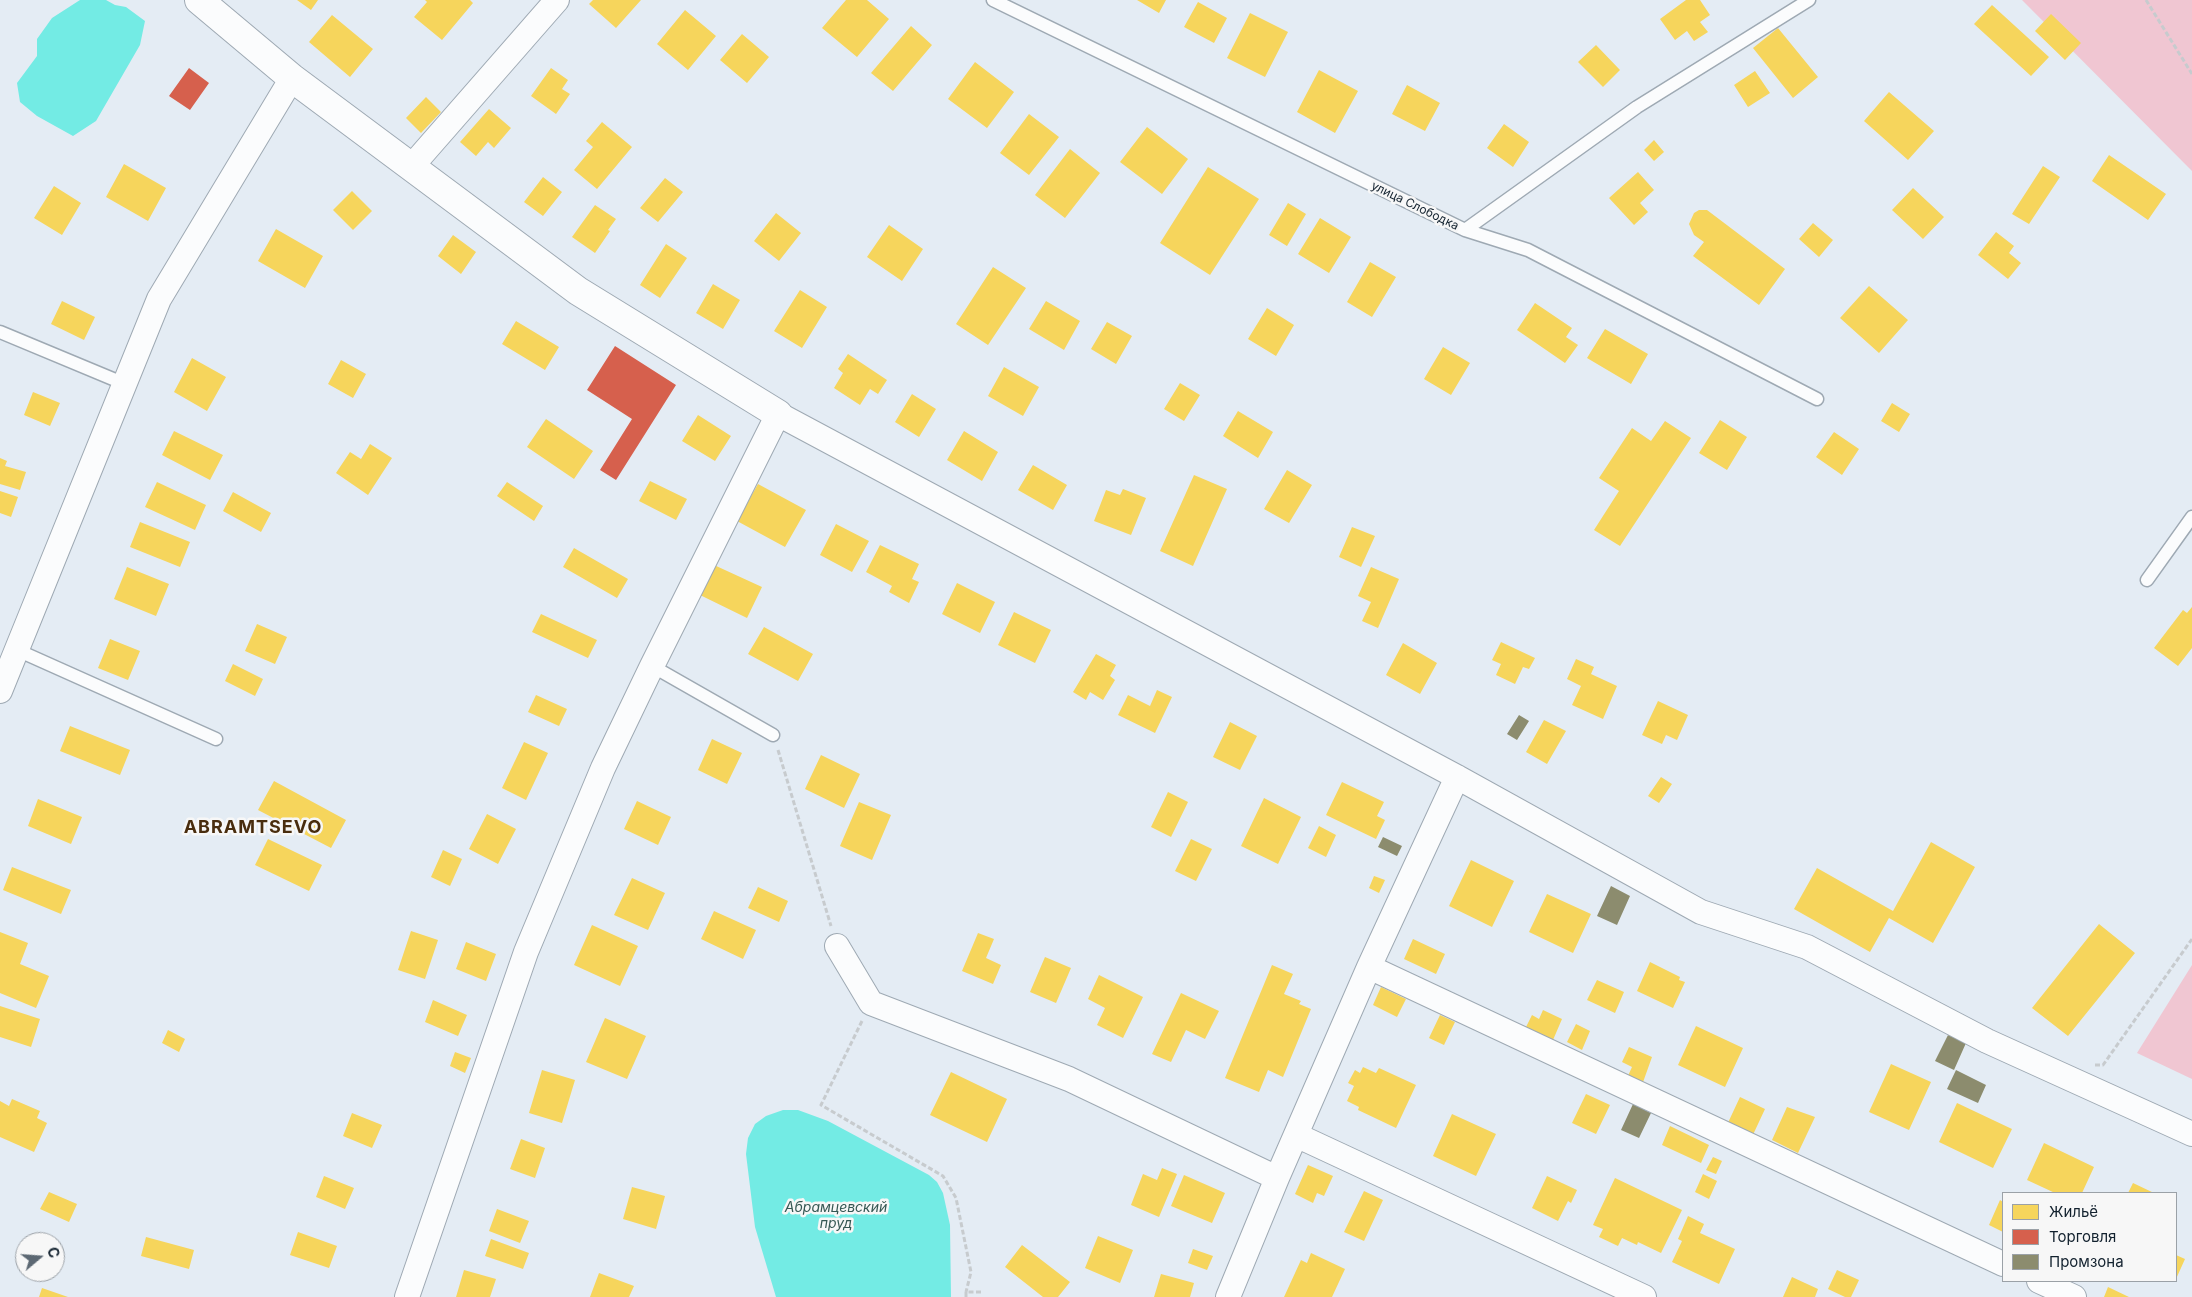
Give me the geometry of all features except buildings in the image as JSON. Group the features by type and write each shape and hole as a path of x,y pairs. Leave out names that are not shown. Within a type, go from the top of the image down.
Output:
{"street":[{"path":"199,0 292,78 410,168 578,291 778,414 1457,777 1701,912 1807,946 1987,1041 2192,1134"},
{"path":"410,168 557,0"},
{"path":"0,691 159,298 292,78"},
{"path":"407,1297 526,952 603,768 778,414"},
{"path":"1228,1297 1277,1178 1369,967 1457,777"},
{"path":"837,946 871,1003 1069,1079 1277,1178"},
{"path":"1369,967 2002,1264"},
{"path":"1296,1135 1644,1297"},
{"path":"2041,1282 2074,1297"}],"lane":[{"name":"улица Слободка","path":"993,0 1465,230 1637,107 1809,0"},
{"path":"1465,230 1528,250 1817,399"},
{"path":"0,332 124,384"},
{"path":"2147,580 2192,517"},
{"path":"17,650 216,739"},
{"path":"652,666 773,735"}],"path":[{"path":"2146,0 2192,74"},
{"path":"773,735 837,946"},
{"path":"2075,1082 2088,1065 2103,1065 2192,939"},
{"path":"871,1003 821,1106 943,1176 956,1198 972,1272 966,1297"},
{"path":"966,1292 981,1292"}],"shaded area":[{"path":"2022,0 2192,0 2192,171"},
{"path":"2192,965 2192,1079 2137,1053"}],"water":[{"path":"80,0 106,0 115,5 126,7 145,21 140,45 96,121 73,136 37,116 20,102 17,83 37,56 37,39 52,18"},
{"name":"Абрамцевский пруд","path":"783,1110 798,1110 828,1121 929,1175 937,1182 943,1193 950,1225 951,1297 776,1297 755,1227 746,1154 748,1138 755,1124 766,1116"}],"district":[{"name":"ABRAMTSEVO","path":"253,828"}]}
